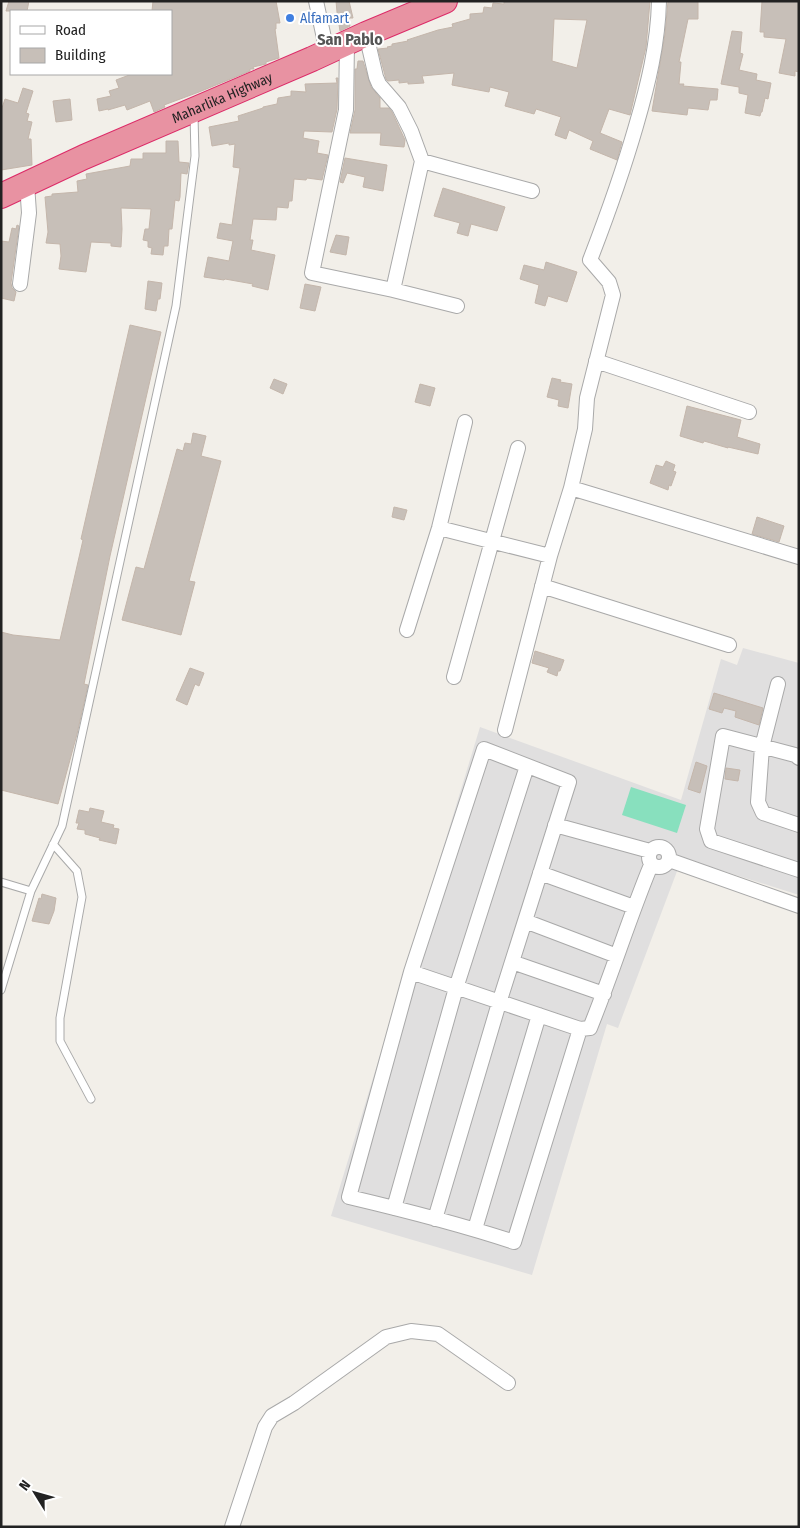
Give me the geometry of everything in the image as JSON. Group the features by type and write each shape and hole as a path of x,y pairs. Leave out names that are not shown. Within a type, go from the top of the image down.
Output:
{"highway":[{"name":"Maharlika Highway","path":"1,196 84,157 445,1"}],"street":[{"path":"316,1 346,43 399,107 411,131 422,162 393,290"},
{"path":"505,730 550,556 571,488 585,429 587,398 612,295 609,282 590,260 626,162 644,98 651,71 659,1"},
{"path":"346,43 346,110 312,273 457,306"},
{"path":"422,162 532,191"},
{"path":"20,284 29,213 27,184"},
{"path":"596,361 749,412"},
{"path":"407,630 439,528 465,422"},
{"path":"454,677 518,448"},
{"path":"571,488 799,557"},
{"path":"439,528 550,556"},
{"path":"542,586 729,646"},
{"path":"778,684 762,747 758,802 763,813 799,824"},
{"path":"799,758 795,755 723,736 707,829 711,840 799,870"},
{"path":"435,1219 499,1003 569,782 484,749 411,972 349,1197 394,1208 435,1219 475,1229 514,1242 580,1029"},
{"path":"394,1208 456,988 527,766"},
{"path":"555,825 651,858"},
{"path":"411,972 580,1029 590,1028 604,994 656,847 664,847 669,852 669,860 799,906"},
{"path":"540,873 634,907"},
{"path":"525,921 617,956"},
{"path":"512,962 604,994"},
{"path":"475,1229 539,1015"},
{"path":"232,1527 265,1427 272,1416 294,1403 386,1337 410,1331 438,1334 508,1384"}],"lane":[{"path":"1,990 31,891 62,826 176,306 195,156 194,110"},
{"path":"53,844 77,871 82,897 60,1018 60,1041 90,1100"},
{"path":"1,882 31,891"}],"shaded area":[{"path":"743,648 799,663 799,895 682,858 618,1028 607,1024 532,1275 331,1216 480,727 681,800 721,659 737,665"}],"green space":[{"path":"631,787 686,805 677,833 622,815"}],"building":[{"path":"9,1 29,1 27,10 6,11"},
{"path":"153,1 276,1 280,23 276,23 275,29 279,58 253,67 254,69 250,69 250,71 164,105 165,107 154,112 150,101 127,110 125,105 99,111 97,99 111,96 109,91 119,88 116,80 129,75 172,75 172,10 152,10"},
{"path":"336,1 349,1 353,18 348,18 350,26 340,31 337,12"},
{"path":"504,1 650,1 646,47 630,115 609,109 600,133 622,142 617,160 590,149 593,141 569,130 566,139 555,135 561,117 536,109 534,114 505,106 509,92 490,87 489,92 452,85 454,73 422,76 424,83 408,84 408,82 399,83 399,80 388,81 386,79 378,49 388,48 392,44 453,27 452,24 470,19 470,14 483,13 484,7 492,8 493,3 504,4","holes":["554,19 587,20 577,68 552,61"]},
{"path":"668,1 698,1 698,19 688,19 679,62 681,62 679,84 718,89 717,100 710,100 708,110 688,108 687,115 652,111 665,34"},
{"path":"762,1 799,1 799,72 795,71 795,76 779,73 786,39 764,37 764,32 760,32"},
{"path":"732,31 742,32 740,53 743,54 739,70 757,74 756,80 771,83 768,99 765,98 760,116 745,113 748,95 739,93 739,87 721,84"},
{"path":"358,61 363,61 371,87 380,98 380,108 389,108 392,112 405,140 404,147 380,145 381,133 350,133 355,110 355,69 357,69"},
{"path":"336,78 338,78 337,109 332,132 304,131 303,138 319,141 317,153 328,155 322,180 294,179 292,201 289,201 288,208 277,207 276,220 253,219 250,240 253,240 251,250 275,255 268,290 252,286 253,284 204,277 208,257 229,261 233,241 217,238 220,223 232,225 240,168 233,167 235,144 229,145 229,143 212,146 209,127 239,121 238,116 277,104 278,98 291,96 291,91 306,92 305,84 337,83"},
{"path":"23,88 33,91 26,113 29,114 27,121 32,122 28,139 31,139 32,165 1,170 1,111 5,99 18,103"},
{"path":"70,99 72,120 56,122 53,101"},
{"path":"166,141 178,141 179,162 189,163 187,174 181,173 180,197 179,201 175,200 172,229 169,229 168,246 164,246 163,255 151,254 152,248 148,247 148,241 143,240 145,229 149,229 151,209 121,208 121,247 111,246 111,243 91,242 86,272 59,269 60,244 46,243 48,232 45,197 52,196 52,194 78,192 77,181 87,179 86,174 130,166 131,159 143,159 143,153 166,153"},
{"path":"345,158 387,165 383,191 363,187 365,177 347,173 343,183 340,182"},
{"path":"443,188 505,207 497,231 471,224 468,236 457,233 460,223 434,216"},
{"path":"17,225 19,226 11,283 12,288 16,292 14,301 1,298 1,241 9,242 12,228 16,229"},
{"path":"336,235 349,237 346,255 330,252"},
{"path":"546,262 577,272 567,302 548,296 545,306 535,303 539,285 520,279 524,265 544,270"},
{"path":"148,281 162,283 156,311 145,309"},
{"path":"305,284 321,287 315,311 300,308"},
{"path":"130,325 161,332 110,556 84,684 88,685 58,804 1,790 1,632 60,640"},
{"path":"552,378 561,380 560,382 572,384 568,408 558,406 559,400 547,397"},
{"path":"274,379 287,384 283,394 270,388"},
{"path":"420,384 435,388 430,406 415,402"},
{"path":"687,406 741,420 737,437 760,444 758,454 704,441 703,443 680,436"},
{"path":"193,433 206,436 201,456 221,461 189,581 195,582 181,635 122,620 136,567 144,569 177,449 183,451 185,443 191,444"},
{"path":"666,461 675,465 673,471 676,472 668,490 650,483 656,465 663,467"},
{"path":"394,507 407,510 404,520 392,517"},
{"path":"757,517 784,526 779,542 752,534"},
{"path":"535,651 564,660 557,676 547,672 549,668 532,663"},
{"path":"190,668 204,673 199,686 195,684 187,705 176,700"},
{"path":"714,693 763,708 759,725 735,717 736,711 724,708 722,713 709,709"},
{"path":"696,762 707,766 700,793 688,789"},
{"path":"726,768 740,770 738,781 725,779"},
{"path":"90,808 104,811 101,822 114,825 113,828 119,829 116,844 99,840 100,838 85,834 85,830 77,829 79,823 76,823 79,810 89,812"},
{"path":"42,894 56,898 49,924 32,921"}],"place":[{"name":"Alfamart","path":"290,18"}],"district":[{"name":"San Pablo","path":"350,39"}]}
